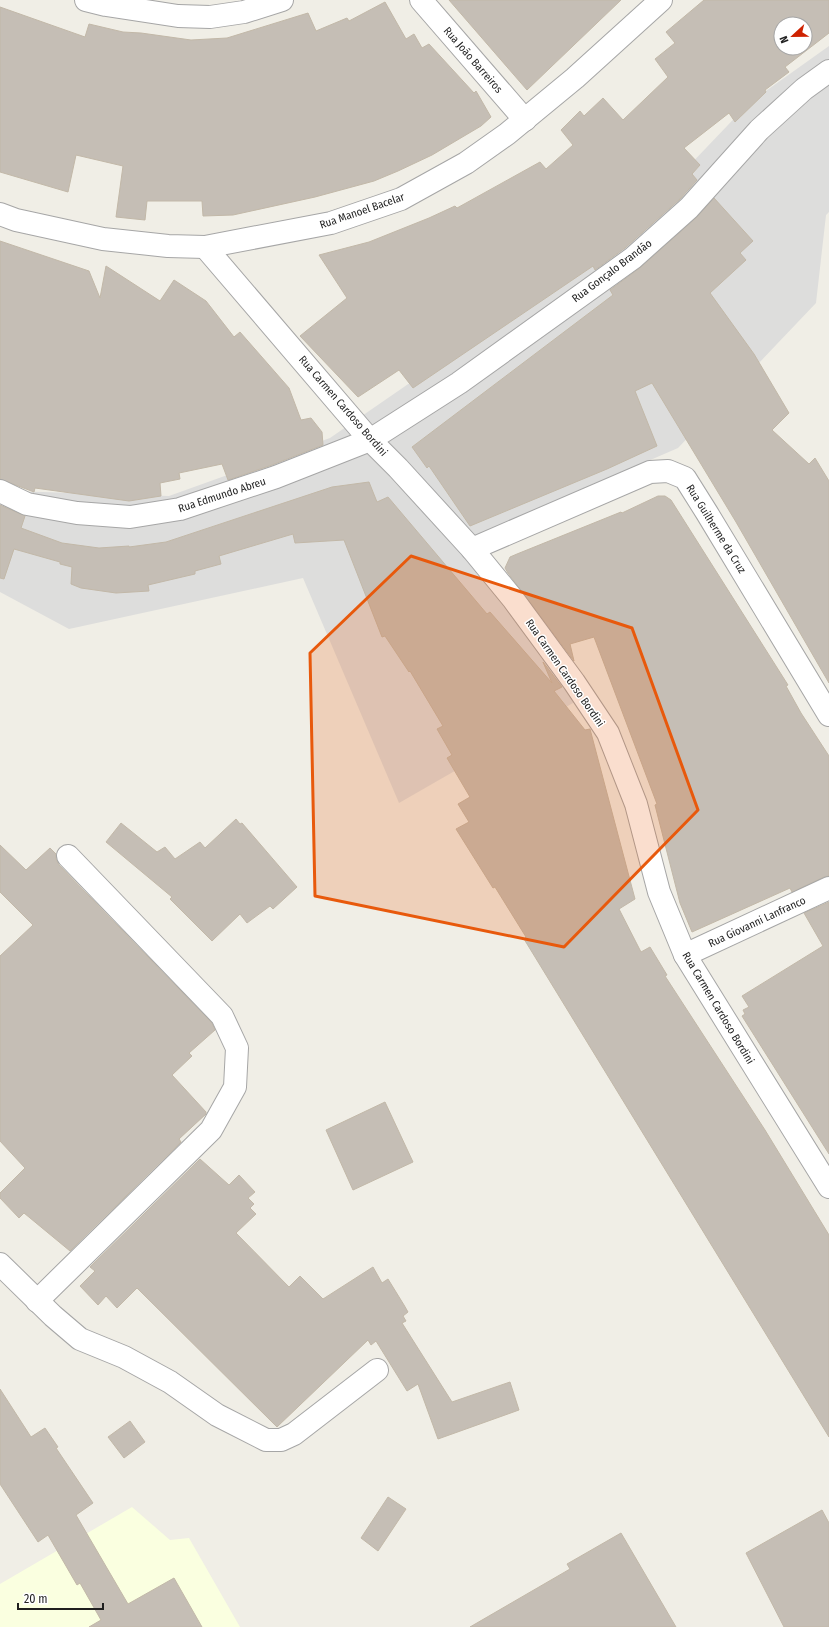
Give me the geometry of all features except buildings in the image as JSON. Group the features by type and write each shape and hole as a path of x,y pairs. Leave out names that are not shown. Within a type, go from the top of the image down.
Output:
{"street":[{"path":"86,0 106,5 171,15 210,17 244,12 282,0"},
{"name":"Rua João Barreiros","path":"421,0 525,120"},
{"name":"Rua Manoel Bacelar","path":"0,214 16,220 103,239 168,246 205,247 265,237 331,223 401,199 466,163 525,120 575,78 661,0"},
{"name":"Rua Gonçalo Brandão","path":"370,440 459,384 633,258 689,208 759,130 804,89 829,71"},
{"name":"Rua Carmen Cardoso Bordini","path":"205,247 370,440 398,468 472,549 513,599 574,682 608,733 636,804 659,892 685,956 829,1186"},
{"name":"Rua Edmundo Abreu","path":"0,491 27,504 77,513 130,517 180,509 276,477 370,440"},
{"name":"Rua Guilherme da Cruz","path":"472,549 650,472 668,471 685,478 829,715"},
{"path":"37,1301 211,1130 235,1088 237,1048 222,1016 68,856"},
{"name":"Rua Giovanni Lanfranco","path":"685,956 829,888"},
{"path":"0,1264 37,1301 80,1340 124,1357 170,1382 217,1415 266,1440 280,1440 294,1434 378,1370"}],"highlighted area":[{"path":"411,556 632,628 698,810 564,947 315,896 310,653"}],"shaded area":[{"path":"829,46 829,212 826,215 816,303 678,448 461,542 580,699 399,803 303,578 69,629 0,592 0,485 11,491 169,496 330,438 620,238 749,103"},
{"path":"132,1507 170,1540 189,1538 240,1627 0,1627 0,1584"}]}
